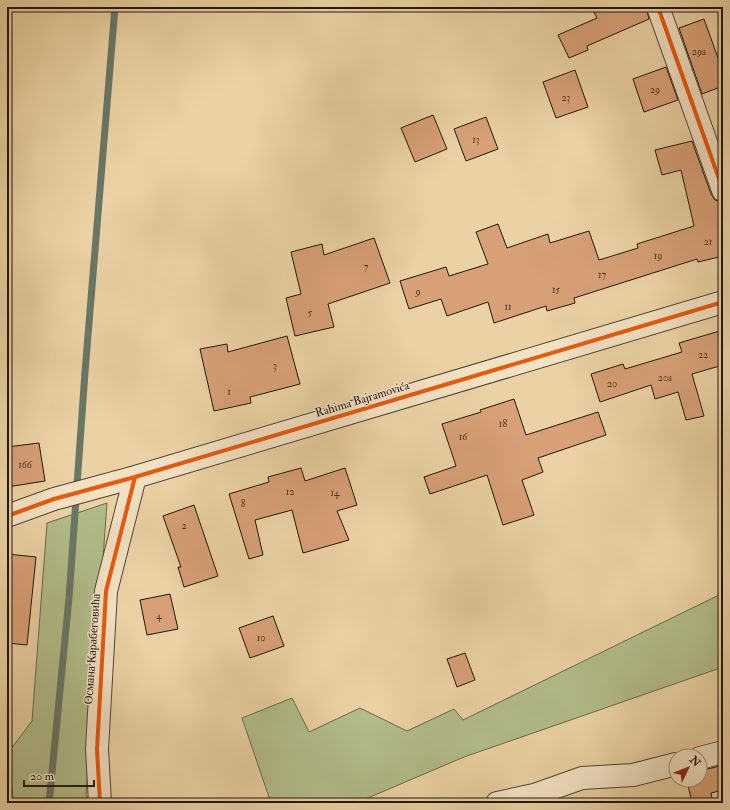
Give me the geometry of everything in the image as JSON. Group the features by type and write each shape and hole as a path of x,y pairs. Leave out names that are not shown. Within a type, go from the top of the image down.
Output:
{"street":[{"path":"658,7 723,190"},
{"name":"Rahima Bajramovića","path":"7,516 54,499 135,477 723,302"},
{"name":"Османа Карабеговића","path":"100,803 97,750 106,591 135,477"},
{"path":"708,756 723,752"},
{"path":"497,803 534,795 582,778 633,776 668,766"}],"green space":[{"path":"107,503 86,794 89,803 14,803 7,754 32,721 47,523"},
{"path":"721,594 723,602 723,667 464,757 356,803 271,803 242,718 292,698 309,732 360,708 407,731 454,709 463,720"}],"building":[{"path":"604,7 646,7 649,19 587,46 588,50 569,58 558,35 597,18 594,12"},
{"path":"704,19 723,72 723,86 702,94 679,28"},
{"path":"666,67 678,100 644,112 633,79"},
{"path":"575,70 588,107 556,118 543,82"},
{"path":"433,115 447,149 415,162 401,128"},
{"path":"486,117 498,149 466,161 454,129"},
{"path":"692,141 711,194 715,200 723,202 723,256 698,262 697,259 574,298 575,303 547,311 546,306 494,323 488,302 447,316 441,299 409,309 400,281 446,267 449,276 488,264 476,232 498,224 507,248 548,234 550,243 589,231 599,260 638,248 637,244 694,226 681,170 662,175 655,150"},
{"path":"374,238 390,283 328,304 334,327 295,336 286,298 301,294 291,252 322,244 324,255"},
{"path":"723,330 723,365 692,374 704,416 686,420 678,392 655,399 651,385 600,402 591,374 623,364 625,369 682,352 679,343"},
{"path":"287,336 300,384 250,397 251,403 214,411 200,349 227,344 228,352"},
{"path":"514,399 526,435 598,412 606,435 538,458 543,472 522,480 534,515 503,525 487,475 430,494 424,477 456,466 442,424 481,412 480,410"},
{"path":"39,443 45,481 7,487 7,447"},
{"path":"301,468 305,481 345,468 357,505 337,511 349,540 303,553 292,510 255,520 263,555 249,559 229,494 269,482 268,477"},
{"path":"194,505 218,576 184,587 178,567 181,567 163,516"},
{"path":"7,554 36,557 27,645 7,643"},
{"path":"170,594 178,629 147,635 140,600"},
{"path":"273,616 284,646 250,658 239,628"},
{"path":"465,653 475,680 457,687 447,659"},
{"path":"723,765 723,790 711,793 713,803 692,803 689,788 708,788 708,769"}],"waterway":[{"path":"49,803 69,598 85,372 115,7"}],"cycle path":[{"path":"658,7 723,190"},
{"path":"7,516 54,499 135,477 723,302"},
{"path":"100,803 97,749 106,591 135,477"}]}
